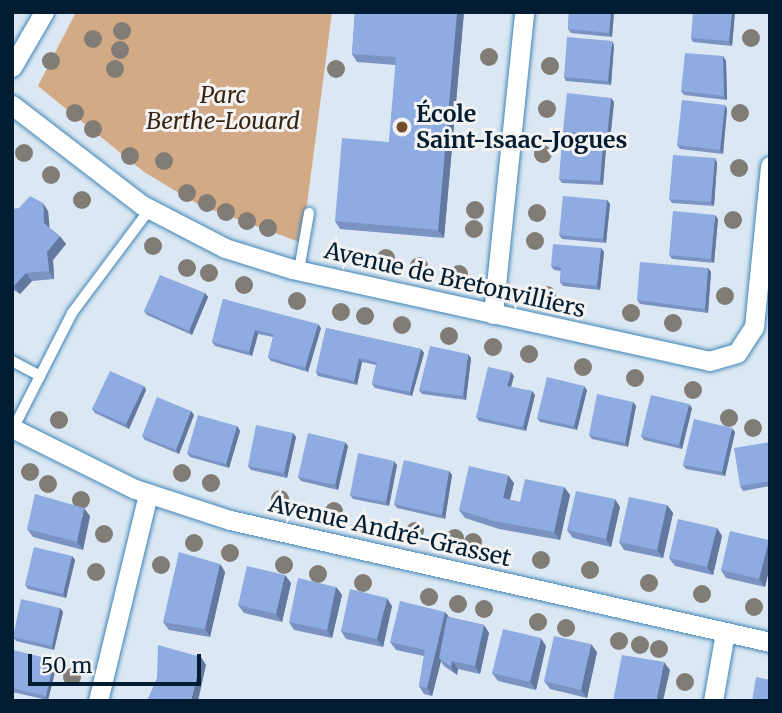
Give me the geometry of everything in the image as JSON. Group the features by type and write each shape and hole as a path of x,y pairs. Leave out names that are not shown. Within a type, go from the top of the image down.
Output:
{"street":[{"path":"12,67 44,12"},
{"path":"493,314 524,12"},
{"name":"Avenue de Bretonvilliers","path":"12,105 149,210 225,248 299,270 702,360 731,356 754,327 770,166"},
{"name":"Avenue André-Grasset","path":"13,428 148,494 230,520 770,642"},
{"path":"98,701 148,494"},
{"path":"713,701 725,632"}],"lane":[{"path":"13,428 80,301 149,210"},
{"path":"299,270 309,213"},
{"path":"12,361 40,376"}],"green space":[{"name":"Parc Berthe-Louard","path":"76,12 332,12 302,243 199,205 144,172 38,86"}],"building":[{"path":"355,12 457,12 438,230 335,221 342,138 389,142 396,57 352,54"},
{"path":"569,12 611,12 609,33 568,29"},
{"path":"693,12 732,12 729,41 691,38"},
{"path":"567,37 612,41 608,81 564,77"},
{"path":"685,53 723,56 724,96 681,91"},
{"path":"567,93 611,98 607,136 563,131"},
{"path":"682,100 725,105 720,150 677,145"},
{"path":"562,141 603,144 600,181 559,179"},
{"path":"673,155 715,158 711,202 669,199"},
{"path":"30,196 43,203 44,223 60,236 47,252 49,271 26,273 14,286 12,209 19,208"},
{"path":"563,196 607,200 603,239 559,235"},
{"path":"673,211 715,215 711,259 669,255"},
{"path":"553,244 601,248 597,286 560,282 561,267 551,266"},
{"path":"640,262 708,268 705,309 637,300"},
{"path":"160,275 205,293 189,331 144,311"},
{"path":"223,299 318,324 305,368 268,357 274,334 255,330 249,352 212,342"},
{"path":"326,328 421,349 410,392 372,384 377,362 359,358 354,381 316,372"},
{"path":"430,346 468,354 463,396 419,390"},
{"path":"488,367 511,372 507,386 532,391 523,427 476,417"},
{"path":"110,371 144,386 126,424 92,409"},
{"path":"547,377 584,386 574,426 537,418"},
{"path":"597,394 633,402 625,443 589,435"},
{"path":"651,395 689,404 679,445 641,436"},
{"path":"157,397 191,411 176,450 142,436"},
{"path":"198,415 237,426 226,464 187,453"},
{"path":"694,419 732,428 722,472 683,465"},
{"path":"256,425 293,433 284,473 248,466"},
{"path":"308,433 345,442 335,485 298,477"},
{"path":"770,442 770,481 740,486 734,448"},
{"path":"358,453 394,461 386,502 350,495"},
{"path":"404,460 449,471 442,515 394,504"},
{"path":"469,466 508,475 503,498 520,502 525,479 564,487 554,532 494,521 459,510"},
{"path":"576,491 615,499 606,539 567,530"},
{"path":"35,494 84,508 77,542 27,529"},
{"path":"629,497 667,505 657,550 619,542"},
{"path":"678,519 717,528 707,567 669,558"},
{"path":"730,531 769,540 759,579 721,570"},
{"path":"34,547 72,556 63,594 25,585"},
{"path":"179,552 220,564 205,629 163,622"},
{"path":"247,566 285,575 276,614 238,605"},
{"path":"298,578 336,587 327,630 289,622"},
{"path":"350,589 387,598 377,639 341,631"},
{"path":"21,599 60,608 52,646 13,637"},
{"path":"400,601 445,612 427,688 419,686 425,650 390,642"},
{"path":"447,617 484,625 475,666 452,661 451,667 439,658"},
{"path":"503,629 541,638 530,682 492,673"},
{"path":"554,636 591,644 581,690 544,681"},
{"path":"158,645 201,657 191,701 147,701 157,678"},
{"path":"13,650 54,660 46,696 12,688"},
{"path":"622,655 664,662 656,701 613,701"},
{"path":"756,677 770,680 770,701 752,701"}],"place":[{"name":"École Saint-Isaac-Jogues","path":"402,127"}]}
